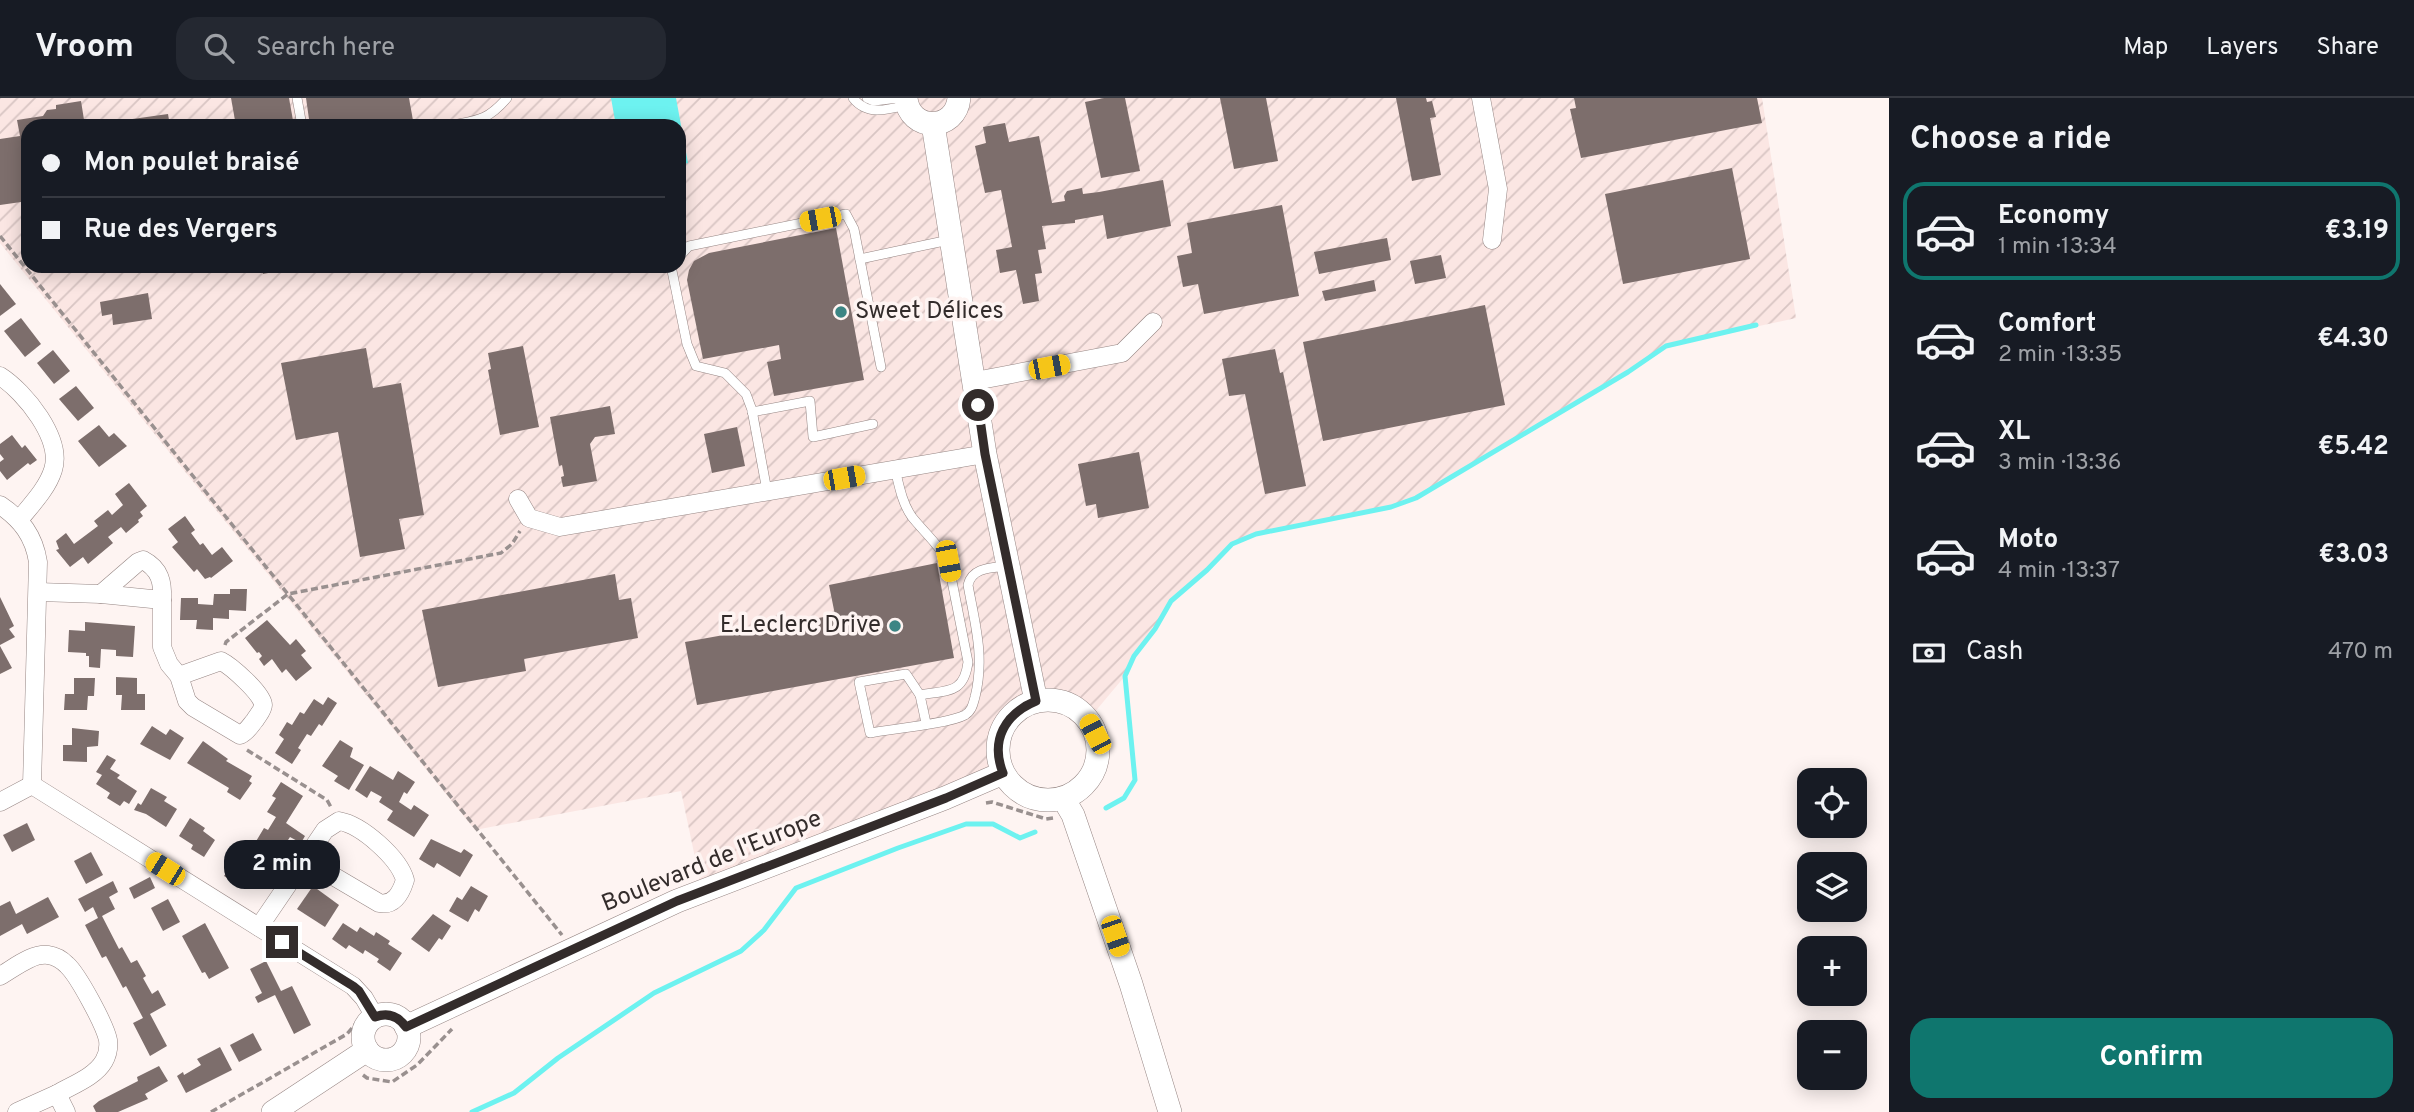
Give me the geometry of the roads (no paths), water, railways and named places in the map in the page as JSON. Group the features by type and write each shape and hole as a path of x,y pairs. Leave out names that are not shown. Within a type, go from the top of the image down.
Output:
{"street":[{"path":"904,100 916,119 933,124 950,118 959,98"},
{"path":"1481,98 1498,189 1492,240"},
{"path":"933,124 949,240 975,381 985,454 1036,701"},
{"path":"975,381 1122,353 1153,322"},
{"path":"0,376 17,389 41,420 52,443 54,457 54,468 49,479 19,520"},
{"path":"518,499 529,518 560,527 985,454"},
{"path":"0,505 19,520 30,535 37,552 32,785"},
{"path":"101,594 138,562 143,560 149,563 161,579 162,647 193,707 240,735 247,732 262,709 262,702 235,669 221,661 178,676"},
{"path":"38,592 162,600"},
{"path":"1068,806 1022,793 1003,773 998,751 1000,734 1014,713 1036,701 1054,700 1068,704 1088,720 1095,734 1098,750 1095,765 1068,806 1131,984 1170,1112"},
{"name":"Boulevard de l'Europe","path":"406,1027 677,901 946,798 1003,773"},
{"path":"0,802 32,785"},
{"path":"32,785 353,986 373,1013 397,1017 406,1027 408,1042 401,1055 379,1059 367,1050 363,1035 373,1013"},
{"path":"259,928 325,830 339,821 361,829 399,868 405,880 394,900 385,904 373,900 306,860"},
{"path":"0,976 39,956 50,955 60,959 72,970 102,1024 108,1044 104,1061 92,1073 57,1094 17,1112"},
{"path":"273,1112 367,1050"},
{"path":"57,1094 66,1112"}],"lane":[{"path":"297,98 301,119"},
{"path":"485,119 507,98"},
{"path":"853,98 871,110 883,111 904,100"},
{"path":"867,98 874,101 904,100"},
{"path":"686,249 689,246 846,214 854,229 881,366"},
{"path":"860,259 949,240"},
{"path":"672,273 687,344 696,366 725,373 746,394 767,491"},
{"path":"752,412 810,401 813,437 873,424"},
{"path":"895,469 902,496 911,515 948,561 968,662 961,684 951,689 920,695"},
{"path":"926,723 920,695 906,674 859,682 870,733 952,719 966,714 972,708 981,674 968,585 970,578 982,569 1009,566"}],"water":[{"path":"611,98 676,98 680,119 615,119"}],"waterway":[{"path":"1106,808 1124,798 1135,780 1125,676 1134,656 1155,629 1171,601 1232,544 1256,534 1391,507 1416,498 1628,372 1666,346 1756,325"},
{"path":"472,1112 514,1093 558,1058 654,993 741,951 764,930 796,888 966,824 993,824 1020,838 1035,832"}],"place":[{"name":"Sweet Délices","path":"841,312"},
{"name":"E.Leclerc Drive","path":"895,626"}]}
